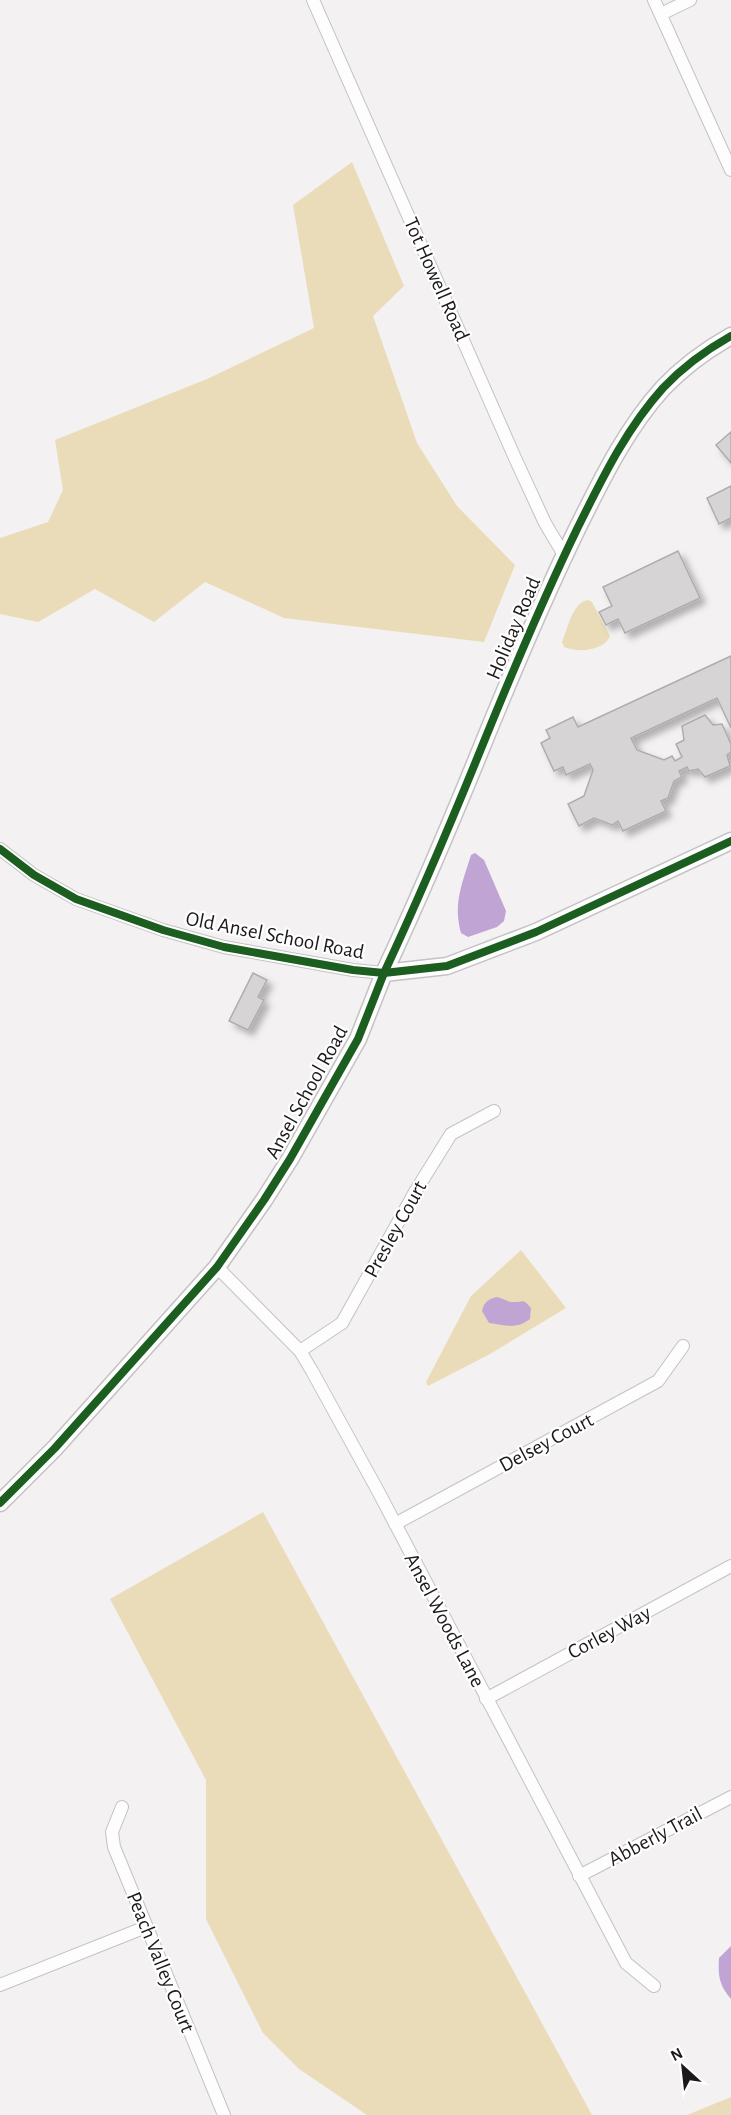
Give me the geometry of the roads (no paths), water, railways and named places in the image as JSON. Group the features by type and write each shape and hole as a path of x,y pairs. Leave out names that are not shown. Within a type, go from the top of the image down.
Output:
{"street":[{"name":"Tot Howell Road","path":"313,0 515,458 545,523 564,555"},
{"path":"654,0 731,170"},
{"path":"661,14 690,0"},
{"name":"Holiday Road","path":"384,973 469,780 527,637 564,555 616,454 663,388 710,348 731,336"},
{"path":"384,973 447,966 536,932 731,842"},
{"name":"Old Ansel School Road","path":"0,849 34,875 76,899 163,930 224,947 353,970 384,973"},
{"name":"Ansel School Road","path":"0,1503 55,1448 217,1267 296,1149 358,1039 384,973"},
{"name":"Presley Court","path":"300,1351 342,1323 415,1192 451,1134 494,1111"},
{"name":"Ansel Woods Lane","path":"217,1267 300,1351 395,1524 626,1963 654,1986"},
{"name":"Delsey Court","path":"395,1524 658,1381 683,1346"},
{"name":"Corley Way","path":"486,1699 731,1566"},
{"name":"Abberly Trail","path":"579,1876 731,1797"},
{"name":"Peach Valley Court","path":"122,1807 112,1832 112,1838 224,2115"},
{"path":"0,1985 146,1926"}]}
